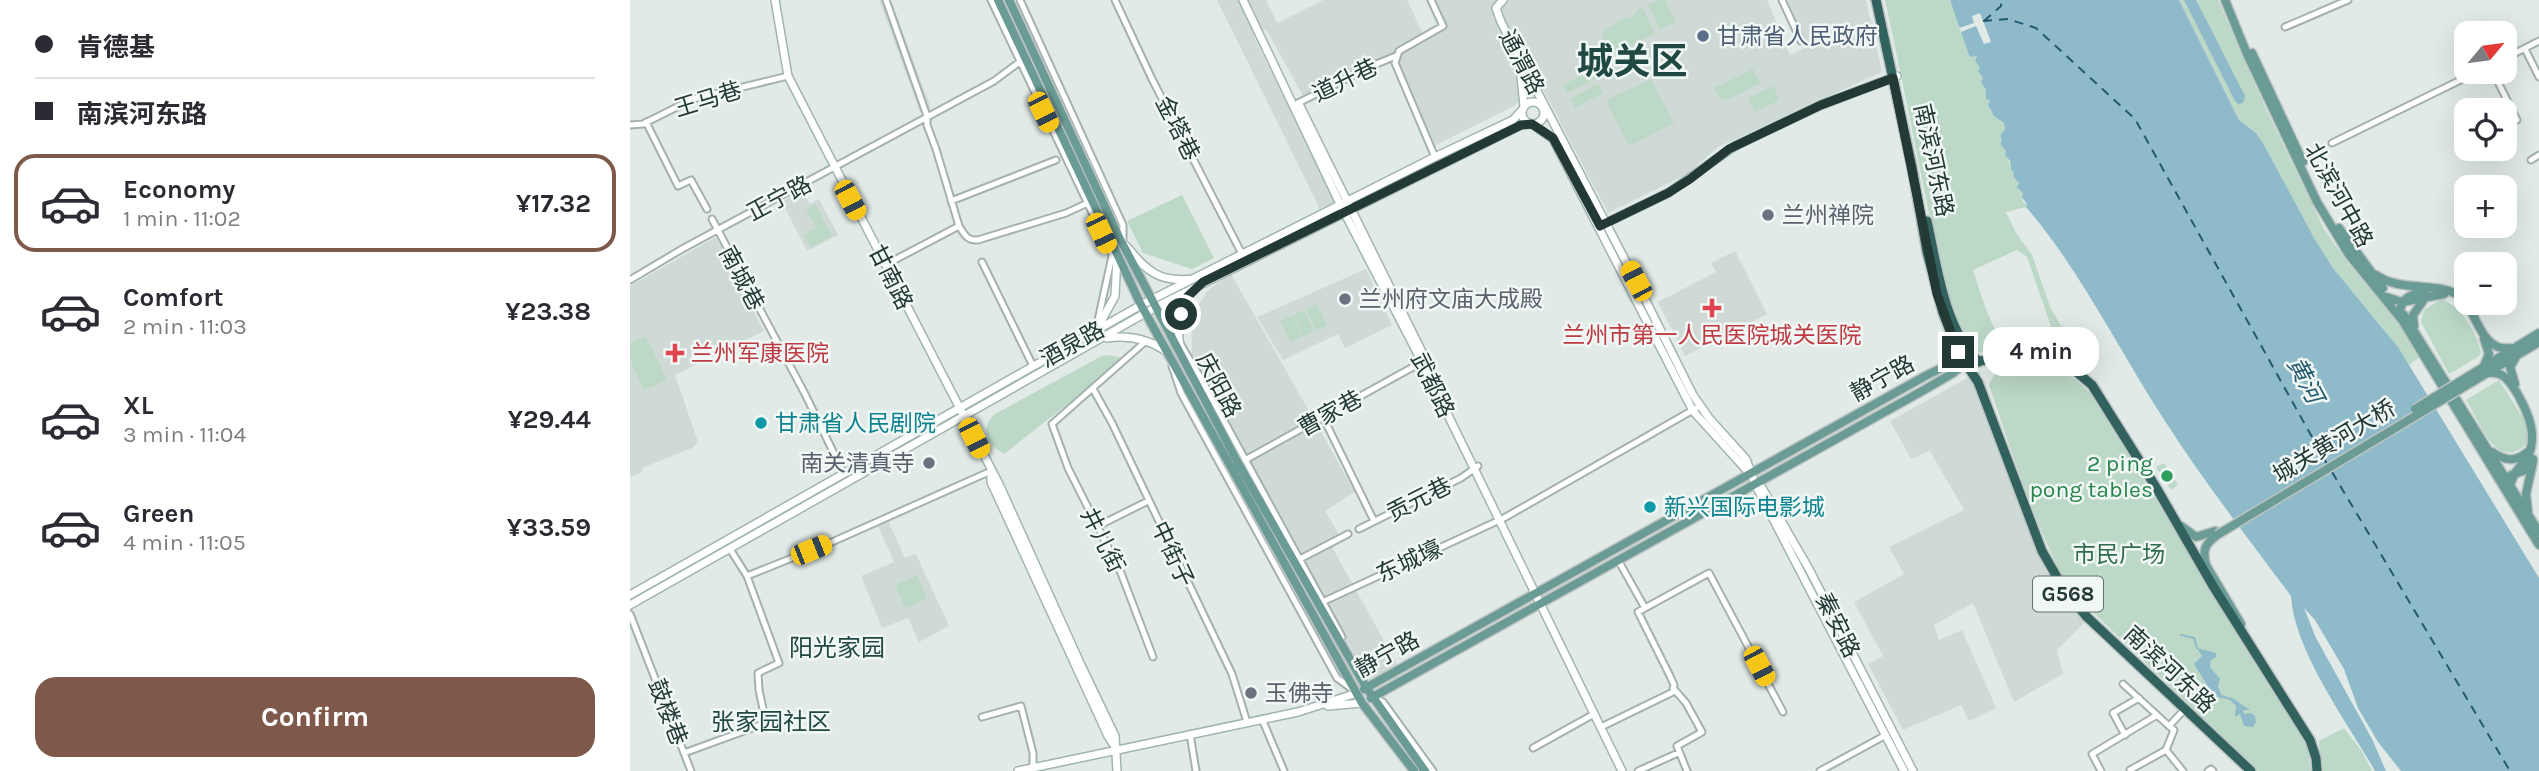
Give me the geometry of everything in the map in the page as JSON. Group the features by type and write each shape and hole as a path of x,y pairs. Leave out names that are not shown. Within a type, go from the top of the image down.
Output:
{"highway":[{"name":"南滨河东路","path":"1878,0 1944,296 1961,337 1979,362"},
{"name":"南滨河东路","path":"1895,77 1937,294 1958,352 1978,382 2035,536 2057,580 2087,617 2251,771"},
{"path":"1966,362 2035,357 2063,363 2083,376 2100,395 2207,577 2310,740 2317,771"}],"main road":[{"name":"甘南路","path":"775,0 788,76 991,471 991,482 1116,749 1117,771"},
{"name":"庆阳路","path":"999,0 1023,60 1089,202 1141,305 1362,703 1414,771"},
{"name":"庆阳路","path":"1009,0 1123,243 1185,363 1366,687 1425,771"},
{"name":"武都路","path":"1245,0 1476,467"},
{"name":"通渭路","path":"1503,0 1496,8 1555,125"},
{"name":"北滨河中路","path":"2225,0 2247,54 2316,202 2349,255 2402,320 2449,391"},
{"name":"北滨河中路","path":"2231,0 2308,172 2342,234 2364,265 2398,304 2449,391"},
{"path":"1518,55 1524,85 1524,119 1553,138 1602,225"},
{"path":"1602,225 1679,187 1729,149 1821,105 1895,77"},
{"path":"1532,124 1543,118 1536,89"},
{"path":"1523,108 1532,103 1542,108 1555,125 1602,225"},
{"name":"酒泉路","path":"630,605 962,413 1033,366 1141,305 1154,303 1346,208 1435,157 1513,120 1523,108"},
{"name":"酒泉路","path":"1202,280 1243,256 1511,130 1532,124"},
{"name":"武都路","path":"1346,208 1625,771"},
{"name":"秦安路","path":"1602,225 1697,409 1746,459 1755,484 1904,771"},
{"path":"1123,243 1148,271 1175,279 1202,280"},
{"path":"1096,331 1115,296 1117,266 1114,254"},
{"path":"2364,265 2387,282 2451,295 2465,308 2489,348 2485,370 2499,373 2510,382 2534,424 2536,448 2526,494 2532,520"},
{"path":"1185,363 1178,341 1178,324 1184,304 1202,280"},
{"path":"2376,287 2382,295 2398,304 2402,320"},
{"path":"2398,304 2438,289 2456,293 2494,345 2516,352 2539,342"},
{"path":"2415,329 2413,315 2427,292"},
{"name":"酒泉路","path":"630,595 845,475 1100,340 1146,314 1154,303"},
{"path":"2539,333 2516,352 2510,366 2511,375 2539,426"},
{"path":"1100,340 1123,337 1146,341 1169,353"},
{"name":"城关黄河大桥","path":"2216,533 2516,352"},
{"name":"静宁路","path":"1317,707 1357,693 1927,375 1950,364 1966,362"},
{"name":"静宁路","path":"1018,771 1317,707 1362,703 1953,373 1966,362"},
{"path":"2449,391 2539,532"},
{"path":"2449,391 2539,545"},
{"path":"2489,450 2504,460 2514,460 2536,448"},
{"path":"2488,461 2502,472 2512,475 2524,471 2536,448"},
{"path":"2512,475 2510,491 2514,504"},
{"name":"秦安路","path":"1755,484 1762,488 1809,569 1913,771"},
{"path":"2165,504 2178,523 2190,534 2202,536 2216,533"},
{"path":"2216,533 2204,548 2206,565 2252,645"},
{"name":"武都路","path":"1543,602 1594,714 1603,726"}],"street":[{"path":"886,0 927,116 927,125 959,226 965,236 971,241 978,240 1066,213 1089,202"},
{"path":"992,0 1023,60"},
{"path":"1020,0 1124,225 1123,243"},
{"name":"金塔巷","path":"1115,0 1152,79 1243,256"},
{"name":"道升巷","path":"1296,104 1396,56 1399,51 1443,26 1432,0"},
{"path":"1783,0 1801,41"},
{"path":"2285,27 2334,3 2348,0"},
{"path":"2517,53 2539,41"},
{"path":"2525,49 2539,77"},
{"path":"1396,56 1397,71 1435,157"},
{"name":"正宁路","path":"630,280 994,80 1023,60"},
{"name":"王马巷","path":"630,125 646,122 693,99 788,76"},
{"path":"2332,143 2454,83"},
{"path":"646,122 678,186 691,180 707,209"},
{"path":"2531,160 2539,155"},
{"path":"951,201 1056,160"},
{"name":"南城巷","path":"712,219 845,475"},
{"path":"885,265 959,226"},
{"path":"1096,331 1114,254"},
{"path":"982,262 1033,366"},
{"name":"酒泉路","path":"1052,424 1146,341"},
{"path":"1178,341 1242,461"},
{"name":"曹家巷","path":"1242,461 1422,362"},
{"name":"中街子","path":"1093,389 1112,423 1232,674 1247,722"},
{"name":"东城壕","path":"1321,603 1502,519 1697,409"},
{"path":"1323,417 1374,521"},
{"name":"井儿街","path":"1052,424 1068,468 1121,573 1153,657"},
{"name":"贡元巷","path":"1359,528 1461,478 1476,467"},
{"path":"747,576 832,542 991,471"},
{"path":"1098,526 1148,501"},
{"path":"1297,561 1348,534"},
{"path":"684,753 766,723 758,673 779,663 747,576 730,549"},
{"path":"1618,560 1645,608"},
{"path":"1687,771 1677,746 1702,732 1686,702 1673,688 1670,676 1638,612 1709,573 1783,712"},
{"name":"鼓楼巷","path":"630,614 691,771"},
{"path":"2123,684 2174,730 2166,750 2130,771"},
{"path":"1603,726 1673,692 1673,688"},
{"path":"1373,697 1383,702 1433,771"},
{"path":"2125,735 2113,713 2138,698"},
{"path":"982,717 1021,706 1033,753 1033,768"},
{"path":"2169,726 2185,709"},
{"path":"1533,748 1594,714"},
{"path":"2101,771 2092,754 2157,715"},
{"path":"1261,719 1284,771"},
{"path":"1190,734 1196,771"},
{"path":"1820,771 1830,769 1886,736"},
{"path":"2166,750 2183,771"},
{"path":"1638,771 1678,752"}],"shaded area":[{"path":"879,0 891,0 931,108 920,112"},
{"path":"1217,0 1266,0 1277,23 1323,0 1407,0 1425,38 1446,28 1433,0 1767,0 1790,55 1807,47 1788,0 1866,0 1882,72 1718,147 1689,173 1608,213 1538,80 1514,106 1434,146 1401,74 1398,51 1390,60 1307,103 1266,29 1253,35 1335,202 1320,209"},
{"path":"802,191 810,204 819,199 838,235 807,251 782,202"},
{"name":"兰州军康医院","path":"716,237 764,331 675,375 698,442 692,448 642,468 642,472 630,477 630,286"},
{"name":"兰州市第一人民医院城关医院","path":"1735,251 1767,314 1685,356 1658,302 1716,272 1711,263"},
{"path":"1366,269 1392,325 1345,348 1338,334 1283,360 1257,317"},
{"path":"1231,274 1355,492 1325,511 1342,539 1331,545 1398,666 1368,680 1192,354 1191,319 1207,291"},
{"path":"1971,376 2052,574 2087,620 2057,650 2063,674 2014,702 1973,603 1934,625 1939,640 1962,630 1996,708 1969,721 1961,705 1903,730 1868,664 1883,656 1854,602 1904,574 1889,547 1964,510 1930,451 1911,459 1890,421"},
{"path":"888,521 905,558 916,554 949,626 919,642 908,618 882,628 861,576 894,562 878,526"}],"green space":[{"path":"1665,0 1676,22 1660,30 1648,5"},
{"path":"1885,0 1949,0 1951,3 1971,57 1977,56 1975,60 1983,78 1981,82 1986,90 1986,99 1990,102 1990,111 2004,123 2005,129 2000,137 2000,144 2006,151 2013,176 2019,183 2017,186 2023,193 2023,202 2027,204 2026,207 2006,212 2016,233 2032,255 2051,309 2066,334 2055,338 2027,257 2017,250 1973,270 1995,329 2005,341 2021,341 2024,348 1997,354 1984,353 1972,348 1963,336 1940,264"},
{"path":"2179,0 2218,0 2267,111 2324,229 2347,262 2395,319 2420,357 2409,365 2332,266 2304,221 2263,143 2256,133 2239,120"},
{"path":"1642,6 1655,33 1610,56 1602,32 1625,18 1630,18"},
{"path":"1753,69 1761,83 1727,100 1719,98 1714,88"},
{"path":"1591,70 1595,79 1567,93 1563,85"},
{"path":"1651,79 1674,123 1629,146 1607,103 1608,99"},
{"path":"1598,84 1603,93 1575,108 1570,99"},
{"path":"1773,86 1780,100 1755,112 1748,98"},
{"path":"1182,195 1214,258 1192,269 1143,253 1127,221"},
{"path":"815,204 832,236 811,247 804,235 816,228 806,209"},
{"path":"2441,299 2454,306 2454,315 2462,315 2476,337 2481,353 2478,357 2449,374 2421,322 2424,310"},
{"path":"1317,304 1327,325 1316,331 1306,309"},
{"path":"1304,310 1314,331 1303,337 1293,315"},
{"path":"1292,316 1302,337 1291,343 1280,321"},
{"path":"646,336 667,380 644,390 630,360 630,344"},
{"path":"1102,356 1122,358 1120,363 1004,454 989,441 987,426 995,414"},
{"name":"市民广场","path":"2032,362 2068,375 2097,401 2300,734 2308,749 2311,771 2258,771 2070,590 2035,515 1989,385 2001,369"},
{"path":"2499,380 2528,426 2528,443 2517,451 2498,449 2491,442 2466,400"},
{"name":"2 ping pong tables","path":"2164,463 2178,485 2171,490 2156,467"},
{"path":"917,575 927,599 905,608 895,585"},
{"path":"2344,728 2361,750 2372,771 2321,771 2319,741"}],"water":[{"name":"黄河","path":"1950,0 2179,0 2239,120 2256,133 2263,143 2333,268 2398,347 2539,578 2539,771 2401,771 2378,742 2358,708 2344,669 2315,620 2304,608 2316,638 2372,739 2386,771 2375,771 2312,663 2294,617 2291,596 2178,441 2081,283 2026,207 2023,193 2017,187 2019,183 2013,176 2010,161 2005,155 2006,151 2000,144 2000,136 2005,129 2004,123 1994,116 1988,105 1990,101 1986,99 1986,90 1981,82 1983,78 1975,60 1977,56 1969,55"},
{"path":"2184,0 2196,0 2245,96 2243,103 2238,104 2235,101"},
{"path":"2197,648 2216,653 2210,667 2220,679 2218,686 2221,695 2232,698 2250,710 2243,712 2255,716 2253,727 2244,726 2240,714 2235,717 2236,706 2230,700 2214,696 2194,664 2202,656"}],"pier":[{"path":"1980,13 1991,42 1984,44 1976,26 1961,32 1959,28 1974,23 1972,16"}],"waterway":[{"path":"2181,635 2194,638 2197,648"}],"ferry route":[{"path":"1984,21 2001,6 2001,0"},
{"path":"1983,21 2008,19 2036,28 2135,119 2327,464"},
{"path":"2332,472 2510,771"}],"place":[{"name":"甘肃省人民政府","path":"1703,36"},
{"name":"兰州禅院","path":"1768,215"},
{"name":"兰州府文庙大成殿","path":"1345,299"},
{"name":"兰州市第一人民医院城关医院","path":"1712,308"},
{"name":"兰州军康医院","path":"675,353"},
{"name":"甘肃省人民剧院","path":"761,423"},
{"name":"南关清真寺","path":"929,463"},
{"name":"2 ping pong tables","path":"2167,476"},
{"name":"新兴国际电影城","path":"1650,507"},
{"name":"玉佛寺","path":"1251,693"}],"district":[{"name":"城关区","path":"1632,61"},
{"name":"阳光家园","path":"837,648"},
{"name":"张家园社区","path":"771,722"}],"route":[{"path":"1181,314 1187,297 1203,282 1521,125 1532,124 1553,138 1600,226 1668,193 1701,172 1729,149 1821,105 1893,78 1927,252 1937,294 1958,352"}]}
